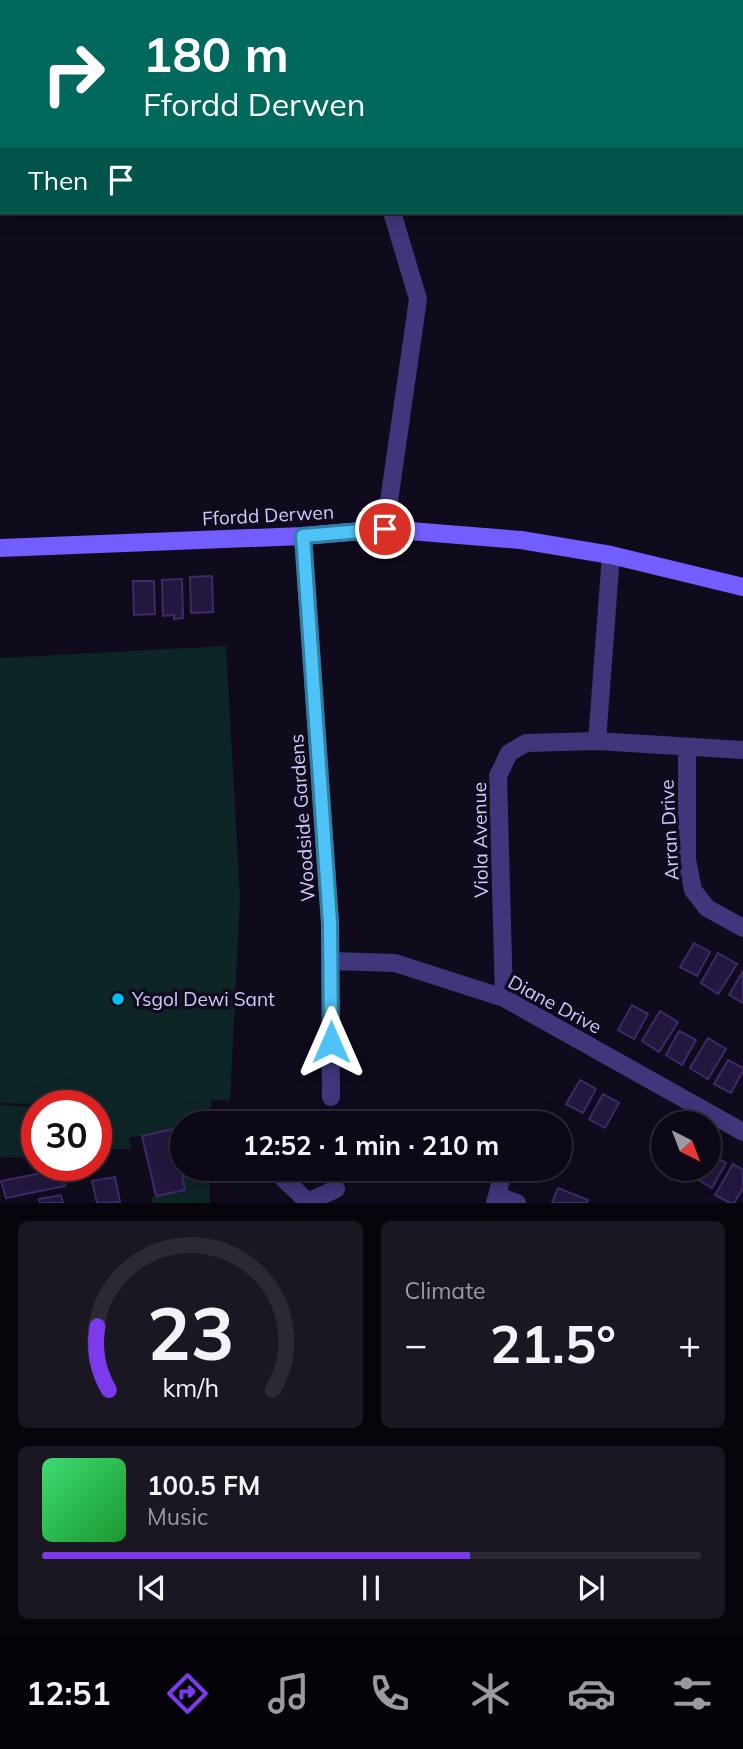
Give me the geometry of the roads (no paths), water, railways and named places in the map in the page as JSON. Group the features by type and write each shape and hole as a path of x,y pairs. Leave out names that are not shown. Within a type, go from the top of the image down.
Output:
{"street":[{"path":"385,529 418,299 394,214"},
{"name":"Ffordd Derwen","path":"0,548 303,536 385,529 521,540 611,555 743,587"},
{"name":"Woodside Gardens","path":"303,536 329,909 331,1097"},
{"path":"597,741 611,555"},
{"name":"Viola Avenue","path":"504,998 498,776 509,753 526,743 597,741 743,750"},
{"name":"Arran Drive","path":"687,747 687,860 693,890 707,908 743,928"},
{"name":"Diane Drive","path":"331,961 395,963 504,998 743,1132"},
{"path":"286,1181 308,1203 336,1189"},
{"path":"501,1181 496,1200 517,1203"}],"place":[{"name":"Ysgol Dewi Sant","path":"118,999"}]}
